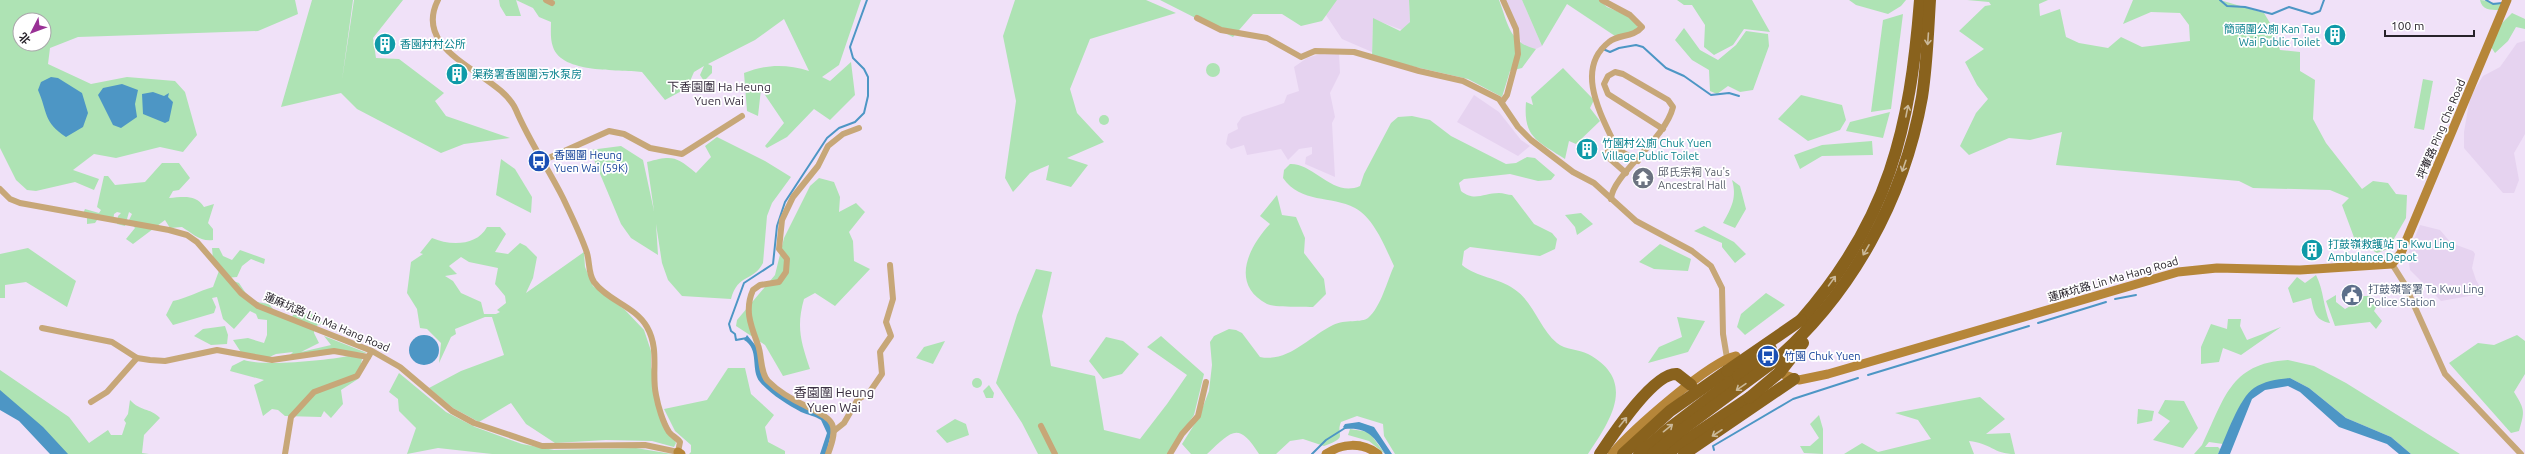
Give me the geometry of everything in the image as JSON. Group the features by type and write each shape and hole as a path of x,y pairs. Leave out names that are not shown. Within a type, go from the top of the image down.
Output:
{"highway":[{"path":"1639,454 1673,425 1753,364 1801,320 1834,279 1853,249 1873,214 1889,175 1902,136 1910,95 1920,0"},
{"path":"1666,454 1749,398 1784,368 1813,330 1867,249 1893,196 1904,165 1922,95 1930,0"},
{"path":"1653,454 1683,429 1779,358 1827,307"},
{"path":"1623,454 1653,425 1702,387 1801,320"},
{"path":"1600,454 1625,419 1663,378 1677,374 1691,384"},
{"path":"1684,454 1789,377"}],"street":[{"path":"438,0 432,13 432,22 437,34 461,63 511,100 542,161 562,196 586,252 594,282 632,311 648,330 655,355 656,395 668,430 680,442 680,453"},
{"path":"1502,102 1507,95 1518,54 1516,29 1503,0"},
{"path":"1602,0 1630,15 1642,27 1632,34 1610,40 1600,50 1593,73 1592,90 1617,149"},
{"name":"坪輋路 Ping Che Road","path":"2392,264 2401,253 2507,0"},
{"path":"1197,18 1221,30 1266,38 1301,57 1315,51 1354,52 1419,71 1463,81 1502,102 1518,127 1531,140 1573,172 1594,183 1636,221 1692,251 1711,266 1722,288 1723,334 1732,357 1691,384 1634,430 1612,454"},
{"path":"1611,199 1615,186 1638,161 1663,129 1673,109 1668,100 1619,72 1615,72 1608,76 1604,84 1606,92 1663,129"},
{"path":"1594,95 1606,92"},
{"path":"542,161 609,131 624,134 650,148 682,154 742,116"},
{"path":"828,454 834,431 831,423 822,412 806,406 767,380 758,346 752,334 748,307 753,290 760,286 779,282 786,272 787,259 779,249 780,231 782,220 793,197 818,166 828,146 843,134 859,128"},
{"path":"1626,173 1606,154 1610,149 1617,149 1638,161"},
{"name":"蓮麻坑路 Lin Ma Hang Road","path":"0,189 10,199 20,203 169,230 187,235 204,248 241,293 258,306 372,351 400,367 455,413 511,437 545,446 645,445 680,453"},
{"path":"2392,264 2404,283 2445,374 2521,454"},
{"name":"蓮麻坑路 Lin Ma Hang Road","path":"1789,377 1828,374 2178,272 2217,268 2300,270 2392,264"},
{"path":"834,431 844,423 858,400 873,389 882,374 880,352 891,336 886,322 892,299 890,265"},
{"path":"42,328 112,342 137,358 165,361 217,350 272,360 334,351 368,357"},
{"path":"285,454 291,418 314,392 357,376 372,351"},
{"path":"91,402 107,392 137,358"},
{"path":"1170,454 1182,434 1198,416 1206,382"},
{"path":"1042,426 1055,454"},
{"path":"1326,454 1338,448 1356,445 1367,448 1378,454"}],"shaded area":[{"path":"1335,0 1409,0 1410,22 1402,30 1373,19 1372,52 1342,39 1326,15"},
{"path":"1504,0 1522,0 1542,46 1536,49 1522,46 1515,22"},
{"path":"2525,41 2525,134 2514,153 2519,180 2514,193 2503,193 2464,148 2464,132 2470,97 2483,76 2500,67 2517,43"},
{"path":"1323,53 1339,53 1340,73 1330,93 1335,117 1332,123 1335,177 1305,164 1306,157 1312,154 1312,147 1299,149 1288,160 1281,149 1247,155 1244,145 1231,149 1226,144 1228,134 1238,129 1237,124 1242,117 1284,103 1287,95 1299,91 1294,67 1307,58"},
{"path":"1474,95 1499,112 1521,140 1530,146 1518,156 1457,122"},
{"path":"2420,225 2440,230 2451,243 2473,251 2475,254 2472,268 2476,280 2486,297 2475,295 2441,301 2410,270 2408,254"}],"green space":[{"path":"0,0 295,0 298,14 258,31 78,37 52,47 52,12 12,12 12,52 50,52 48,64 91,84 127,77 175,81 185,92 197,135 183,152 160,147 116,158 94,154 73,170 99,179 94,190 75,182 36,191 27,190 16,180 0,148"},
{"path":"312,0 353,0 342,80 354,0 403,0 373,38 376,58 399,59 444,93 435,101 446,116 510,138 464,144 441,153 357,109 341,93 281,107"},
{"path":"499,0 516,0 521,16 506,16 500,6"},
{"path":"516,0 861,0 839,65 822,77 830,81 851,62 855,95 830,120 814,109 787,137 767,148 765,146 784,123 761,89 758,116 747,111 744,73 760,68 776,66 793,67 809,71 784,19 755,40 708,64 712,66 712,73 704,81 700,75 704,66 694,72 687,88 665,100 642,72 606,70 579,66 567,62 558,56 552,44 551,22 539,17 533,8"},
{"path":"1015,0 1146,0 1176,13 1090,39 1070,89 1077,113 1104,142 1067,158 1088,165 1071,187 1046,180 1049,165 1030,173 1013,192 1005,178 1016,101 1003,36"},
{"path":"1160,0 1337,0 1322,21 1301,26 1282,14 1253,14 1233,37"},
{"path":"1409,0 1499,0 1511,31 1515,37 1527,46 1536,49 1522,68 1510,71 1502,97 1468,79 1372,57 1373,18 1400,31 1410,22"},
{"path":"1522,0 1599,0 1607,7 1634,18 1639,30 1618,38 1567,4 1542,46"},
{"path":"1677,0 1752,0 1770,32 1744,29 1733,45 1714,55 1704,47 1705,25 1692,5 1684,5"},
{"path":"1849,0 1906,0 1901,6 1888,14 1856,5"},
{"path":"1967,0 2048,0 2039,4 2040,16 2060,9 2066,37 2079,43 2108,48 2121,37 2142,47 2190,41 2189,25 2180,13 2151,12 2123,24 2133,0 2220,0 2264,13 2273,28 2280,50 2300,52 2300,71 2315,80 2313,119 2326,143 2362,189 2373,181 2388,183 2396,194 2407,195 2406,218 2388,249 2377,253 2355,240 2342,205 2349,198 2330,190 2253,188 2239,181 2056,165 2062,132 2030,140 2009,138 1969,155 1960,146 1976,113 1988,99 1977,85 1965,62 1984,49 1959,31 1985,6 1991,5 1989,2"},
{"path":"2480,0 2502,3 2499,10 2490,9 2485,8"},
{"path":"2512,13 2525,19 2525,29 2516,27 2508,41 2495,53 2491,47 2500,25"},
{"path":"1903,14 1891,109 1871,112 1883,20"},
{"path":"1684,28 1700,50 1718,60 1736,45 1746,31 1768,34 1769,46 1753,90 1740,92 1728,86 1717,94 1710,91 1709,70 1692,60 1675,40"},
{"path":"1210,63 1216,63 1220,67 1220,73 1216,77 1210,77 1206,73 1206,67"},
{"path":"1563,68 1594,100 1590,108 1600,121 1576,144 1569,141 1565,159 1547,148 1534,137 1527,124 1526,114 1526,102 1533,105 1531,97"},
{"path":"2423,79 2433,81 2424,130 2414,128"},
{"path":"1801,95 1842,105 1846,120 1840,130 1808,141 1778,119"},
{"path":"1890,112 1883,138 1846,131 1850,122"},
{"path":"1104,115 1109,120 1104,125 1099,120"},
{"path":"1412,116 1430,120 1451,136 1506,164 1516,163 1527,157 1535,158 1555,175 1551,180 1538,181 1510,174 1464,179 1459,183 1461,191 1470,196 1494,193 1512,195 1534,224 1552,233 1557,239 1555,249 1540,256 1470,247 1464,251 1462,265 1474,272 1502,282 1521,294 1551,337 1557,343 1564,347 1588,354 1603,365 1612,376 1616,389 1615,402 1611,415 1588,454 1395,454 1384,436 1383,424 1357,416 1341,422 1339,438 1324,446 1303,439 1290,441 1276,454 1259,454 1246,437 1240,433 1234,433 1229,435 1207,454 1191,454 1182,444 1199,417 1209,391 1212,365 1210,342 1214,336 1229,329 1236,330 1242,333 1260,357 1270,358 1280,356 1298,347 1333,325 1368,318 1373,313 1380,301 1394,266 1383,242 1368,219 1362,213 1346,204 1317,198 1298,192 1283,178 1284,170 1290,164 1299,165 1332,184 1350,188 1360,186 1364,174 1391,123 1398,117"},
{"path":"717,137 765,161 791,177 772,203 767,216 763,263 759,269 738,285 731,299 682,296 668,280 662,263 656,224 658,255 631,238 621,224 590,150 621,146 643,160 654,211 647,162 662,158 673,158 683,163 696,173 711,157 705,146"},
{"path":"1872,141 1873,155 1822,156 1800,169 1794,155 1822,145"},
{"path":"501,159 515,169 532,197 531,213 496,195"},
{"path":"162,163 179,163 190,178 179,190 173,191 169,198 193,198 204,207 214,204 208,223 213,229 213,240 204,240 182,227 170,228 165,220 133,244 126,239 135,228 129,220 132,214 129,212 125,226 117,224 118,216 121,213 117,212 114,214 113,222 99,217 95,223 87,224 87,217 82,216 85,209 99,213 101,210 97,207 104,176 108,176 115,185 145,182"},
{"path":"819,178 834,182 840,197 839,212 856,203 865,212 849,232 853,241 854,261 870,269 835,306 815,293 804,299 800,326 804,351 810,369 783,376 765,345 736,326 737,320 775,275 784,238 810,186"},
{"path":"1732,180 1740,186 1746,209 1735,228 1723,223 1733,202 1734,192"},
{"path":"1277,195 1282,215 1296,217 1305,238 1304,253 1324,279 1326,294 1313,307 1267,304 1256,296 1249,286 1246,276 1246,266 1255,244 1270,224 1260,216"},
{"path":"1581,213 1593,224 1577,235 1575,227 1565,215"},
{"path":"1704,226 1734,242 1746,254 1735,263 1722,247 1722,243 1694,231"},
{"path":"487,227 500,227 506,234 495,252 508,254 520,243 526,246 537,257 533,278 526,293 584,252 585,267 593,286 625,310 644,330 651,351 651,367 654,375 653,391 676,443 674,447 652,441 606,440 555,443 526,424 511,403 479,422 453,408 429,388 461,371 504,355 492,317 485,317 455,329 456,334 451,337 439,363 441,343 427,329 420,328 417,309 407,293 411,262 423,254 420,253 432,238 439,241 462,243 477,238","holes":["461,257 469,262 498,268 495,284 505,296 506,303 497,310 500,312 496,314 484,314 481,302 461,293 453,281 445,276 457,274 449,266"]},
{"path":"1660,244 1691,259 1688,271 1654,269 1639,262"},
{"path":"28,248 76,281 67,307 26,282 5,285 5,298 0,298 0,254"},
{"path":"212,248 219,248 223,256 232,260 240,250 265,259 264,264 251,259 242,266 237,277 225,278 239,283 251,301 269,304 276,313 291,318 296,311 303,314 310,312 323,323 314,327 314,333 319,343 301,352 331,345 324,336 367,353 357,352 309,356 290,355 293,352 276,354 263,360 244,357 233,340 248,338 264,343 267,335 267,320 258,319 256,314 250,311 234,329 223,319 217,297 212,298 216,307 214,313 173,325 166,315 173,301 213,287 220,268 213,259"},
{"path":"1036,269 1052,272 1042,316 1051,366 1095,376 1104,430 1140,439 1187,375 1147,347 1161,336 1204,374 1194,415 1167,454 1038,454 1022,423 996,383 1017,315"},
{"path":"2316,275 2321,287 2330,323 2321,320 2316,315 2311,298 2293,303 2288,288 2297,277 2305,283"},
{"path":"1766,293 1785,305 1745,335 1737,327 1741,314"},
{"path":"2336,295 2336,302 2345,309 2354,304 2358,306 2359,296 2371,296 2378,304 2374,311 2382,321 2376,329 2370,322 2335,326 2326,301"},
{"path":"1677,317 1705,321 1688,352 1648,363 1659,347 1682,337"},
{"path":"2228,319 2241,319 2240,326 2247,340 2281,327 2241,355 2223,348 2219,362 2201,364 2201,347 2211,324 2227,329"},
{"path":"225,326 228,335 227,344 211,345 194,336 203,329"},
{"path":"2517,335 2525,341 2525,374 2514,392 2522,407 2523,415 2519,431 2511,433 2449,363 2478,343 2494,345"},
{"path":"1106,337 1123,341 1139,354 1122,374 1103,379 1089,361"},
{"path":"945,341 933,364 916,358 924,347"},
{"path":"354,355 362,359 358,379 341,390 343,404 331,418 324,411 321,417 285,416 278,410 272,409 263,416 254,385 264,380 230,371 232,366 244,360 266,363 282,363 314,361"},
{"path":"2288,360 2314,366 2346,383 2460,454 2411,454 2391,437 2346,418 2309,388 2290,378 2246,397 2223,444 2209,442 2205,447 2218,447 2220,449 2218,454 2194,454 2202,445 2223,400 2231,387 2241,377 2253,368 2268,363"},
{"path":"728,368 745,368 751,394 774,415 765,427 768,442 785,451 785,454 689,454 691,452 691,445 675,431 664,409 707,400"},
{"path":"0,370 69,417 89,443 108,430 111,435 122,435 126,423 124,420 128,414 130,400 134,404 152,412 160,418 144,435 142,453 149,454 61,454 0,398"},
{"path":"399,373 446,412 475,427 522,444 554,450 636,448 672,454 492,454 438,448 407,454 416,428 399,411 398,399 389,392"},
{"path":"977,378 982,383 977,388 972,383"},
{"path":"989,385 994,393 993,398 986,398 983,391"},
{"path":"1980,397 2005,419 1986,434 2010,433 2015,454 2008,454 1976,442 1969,441 1974,454 1844,454 1862,443 1878,452 1931,439 1918,420 1895,413"},
{"path":"2165,400 2184,401 2198,428 2183,448 2153,440 2170,421 2158,413"},
{"path":"2138,409 2154,411 2152,421 2137,424"},
{"path":"1819,415 1823,429 1823,454 1804,453 1800,446 1810,446 1819,438 1810,424"},
{"path":"955,419 966,424 969,435 947,443 936,431"},
{"path":"1350,429 1369,432 1385,454 1369,441 1348,435"}],"water":[{"path":"51,77 58,78 82,93 88,113 83,127 66,137 53,127 50,122 38,90 41,82"},
{"path":"122,84 138,90 135,104 137,117 121,128 113,125 98,95 103,88"},
{"path":"153,92 164,96 169,93 168,97 173,102 169,121 165,123 143,114 142,94"},
{"path":"424,335 435,339 439,350 435,361 424,365 413,361 409,350 413,339"},
{"path":"747,335 756,346 765,380 829,422 832,430 826,454 820,454 827,433 821,420 801,412 785,403 760,382 757,377 752,349 744,340"},
{"path":"2290,378 2309,388 2346,418 2391,437 2411,454 2399,454 2387,444 2339,427 2300,392 2288,386 2265,390 2252,399 2230,454 2218,454 2238,409 2248,393 2254,388 2267,382"},
{"path":"0,390 43,427 68,454 50,454 19,421 0,410"},
{"path":"1359,422 1374,427 1392,454 1385,454 1377,442 1364,431 1345,429 1343,427 1345,424"}],"waterway":[{"path":"747,338 736,340 735,334 731,331 729,324 744,283 773,264 777,226 785,202 827,138 839,128 855,122 864,113 868,96 868,77 864,69 853,58 850,47 867,0"},
{"path":"2220,0 2227,6 2245,7 2272,14 2289,7 2312,14 2320,11 2324,0"},
{"path":"2486,0 2493,4 2502,3"},
{"path":"1603,49 1610,52 1619,48 1636,45 1643,47 1666,68 1684,76 1711,95 1729,93 1739,96"},
{"path":"2115,299 2136,295"},
{"path":"2038,323 2106,302"},
{"path":"1868,375 2029,326"},
{"path":"1714,450 1713,446 1793,399 1858,378"},
{"path":"1312,454 1326,440 1345,428"}],"place":[{"name":"簡頭圍公廁 Kan Tau Wai Public Toilet","path":"2335,35"},
{"name":"香園村村公所","path":"385,44"},
{"name":"渠務署香園圍污水泵房","path":"457,74"},
{"name":"竹園村公廁 Chuk Yuen Village Public Toilet","path":"1587,149"},
{"name":"香園圍 Heung Yuen Wai (59K)","path":"539,161"},
{"name":"邱氏宗祠 Yau's Ancestral Hall","path":"1643,178"},
{"name":"打鼓嶺救護站 Ta Kwu Ling Ambulance Depot","path":"2312,250"},
{"name":"打鼓嶺警署 Ta Kwu Ling Police Station","path":"2352,295"},
{"name":"竹園 Chuk Yuen","path":"1768,356"}],"district":[{"name":"下香園圍 Ha Heung Yuen Wai","path":"719,94"},
{"name":"香園圍 Heung Yuen Wai","path":"834,400"}]}
